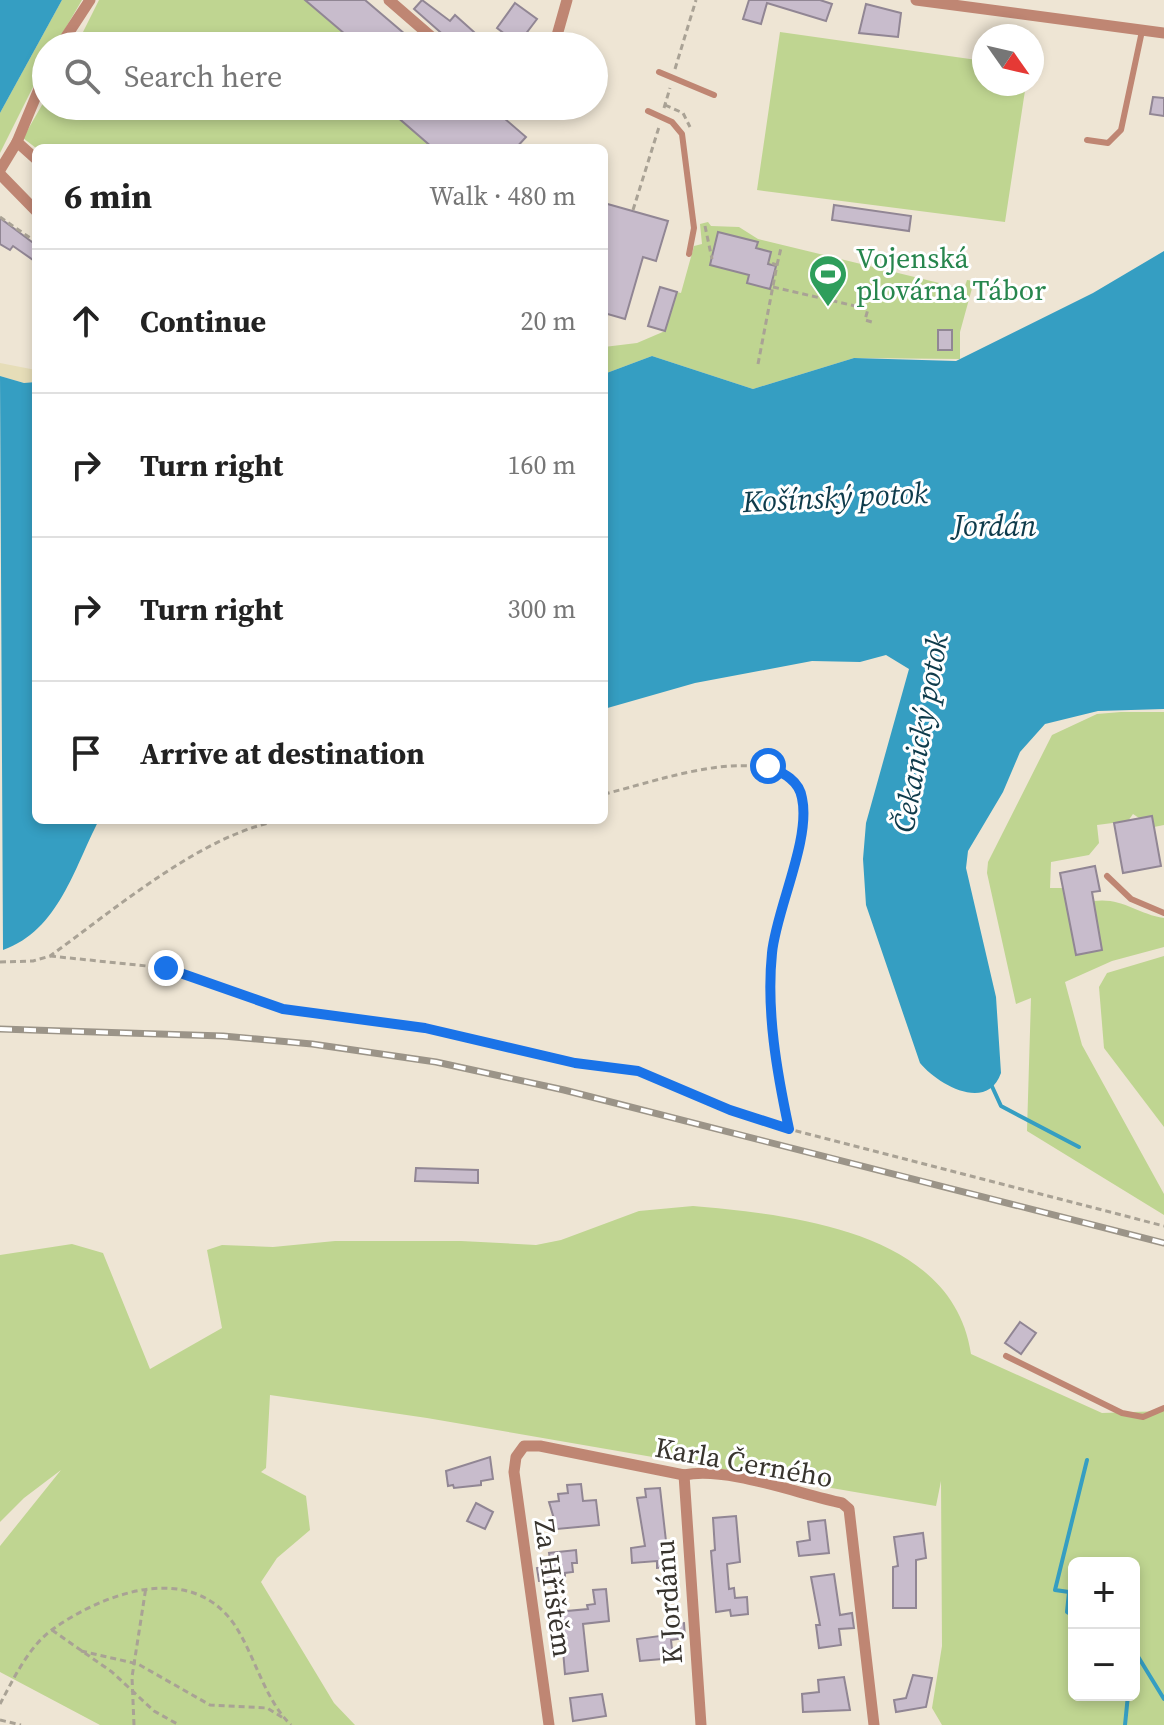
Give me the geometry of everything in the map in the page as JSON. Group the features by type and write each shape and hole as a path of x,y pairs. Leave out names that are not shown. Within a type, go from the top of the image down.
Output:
{"street":[{"path":"69,32 90,0"},
{"path":"389,0 426,32"},
{"path":"558,32 567,0"},
{"path":"922,1 1164,33"},
{"path":"32,106 0,172 32,207"},
{"path":"17,142 32,155"},
{"name":"Karla Černého","path":"516,1457 524,1446 540,1446 684,1475 698,1472 768,1485 842,1503 849,1509 874,1725"},
{"name":"Za Hřištěm","path":"516,1457 514,1472 549,1725"},
{"name":"K Jordánu","path":"684,1475 701,1725"}],"lane":[{"path":"1087,140 1108,143 1116,139 1139,57 1142,31"},
{"path":"1139,57 1148,58"},
{"path":"659,72 714,95"},
{"path":"648,111 662,117 682,134 694,228 689,254"},
{"path":"1107,876 1131,899 1164,913"},
{"path":"1006,1356 1122,1413 1143,1417 1164,1408"}],"path":[{"path":"633,210 696,0"},
{"path":"0,217 32,239"},
{"path":"705,223 712,259"},
{"path":"758,364 781,248"},
{"path":"768,262 777,265"},
{"path":"773,287 868,309 865,320 875,323"},
{"path":"608,793 739,765 768,766 785,774 797,785 803,799 802,820 772,951 771,989 779,1079 789,1129"},
{"path":"0,962 33,961 50,956 214,844 268,824"},
{"path":"50,956 166,968 283,1009 425,1028 575,1063 638,1071 730,1110 789,1129 1164,1226"},
{"path":"134,1725 134,1663 146,1587"},
{"path":"0,1704 23,1662 52,1630 146,1587 178,1587 211,1600 233,1623 286,1720"},
{"path":"52,1630 133,1691 154,1711 179,1725"},
{"path":"81,1651 134,1663 210,1705 267,1708 291,1725"},
{"path":"0,1720 21,1725"}],"green space":[{"path":"62,0 82,0 63,32 44,32"},
{"path":"99,0 365,0 403,32 83,32"},
{"path":"780,32 972,59 972,96 1024,96 1005,222 757,190"},
{"path":"32,55 32,89 0,153 0,113"},
{"path":"33,120 506,120 526,137 520,144 32,145 23,138"},
{"name":"Vojenská plovárna Tábor","path":"708,222 711,226 739,227 758,239 964,289 967,280 974,281 960,332 960,359 854,358 753,389 652,356 608,372 608,347 637,343 665,331 677,292 681,293 694,246 702,244 700,224"},
{"path":"1164,712 1164,825 1154,827 1152,816 1139,818 1133,814 1128,821 1097,825 1099,843 1089,855 1051,862 1050,888 1064,888 1077,955 1102,950 1094,901 1113,901 1164,918 1164,947 1112,961 1065,982 1082,1045 1164,1194 1164,1215 1027,1131 1031,998 1016,1004 987,873 988,862 1052,735 1097,714"},
{"path":"1164,956 1164,1127 1104,1048 1099,987 1107,973"},
{"path":"693,1206 820,1224 863,1237 901,1255 934,1280 958,1313 971,1354 1102,1413 1164,1411 1164,1725 942,1725 932,1708 942,1646 941,1481 936,1506 427,1418 270,1395 266,1468 261,1472 306,1496 310,1530 277,1558 261,1582 334,1703 355,1725 100,1725 0,1672 0,1546 61,1470 24,1498 0,1522 0,1255 72,1244 103,1253 150,1369 222,1328 207,1250 222,1245 273,1247 335,1241 461,1241 536,1245 561,1240 639,1211"}],"sand":[{"path":"0,363 32,369 32,382 0,376"}],"water":[{"path":"0,0 62,0 44,32 32,32 32,55 0,113"},
{"name":"Jordán","path":"1164,251 1164,709 1098,711 1045,724 1020,752 1003,792 968,851 966,868 996,997 1001,1073 994,1085 974,1093 949,1086 920,1063 866,905 863,859 866,823 909,669 886,655 860,662 812,661 695,683 608,708 608,372 652,356 753,389 854,358 956,361 1093,293"},
{"path":"0,376 32,382 32,824 97,824 63,896 51,913 22,941 3,950"}],"building":[{"path":"305,0 365,0 403,32 343,32"},
{"path":"422,0 450,21 455,15 474,32 440,32 414,9"},
{"path":"749,0 820,0 832,4 826,21 767,3 761,24 743,19"},
{"path":"515,3 537,19 527,32 502,32 497,28"},
{"path":"866,4 901,13 898,37 859,33"},
{"path":"1153,97 1164,98 1164,116 1150,114"},
{"path":"401,120 506,120 526,137 520,144 428,144"},
{"path":"608,204 668,221 656,261 643,257 625,319 608,314"},
{"path":"834,205 911,216 909,231 832,220"},
{"path":"0,218 32,242 32,259 13,246 10,250 0,244"},
{"path":"718,232 758,242 756,248 771,252 768,264 776,266 770,289 747,283 749,275 710,265"},
{"path":"660,287 677,292 665,331 648,326"},
{"path":"938,330 952,330 952,350 938,350"},
{"path":"1152,816 1161,866 1123,873 1114,823"},
{"path":"1095,866 1100,891 1092,892 1102,950 1076,955 1060,873"},
{"path":"416,1168 478,1170 478,1183 415,1181"},
{"path":"1020,1322 1036,1333 1021,1354 1005,1343"},
{"path":"490,1457 493,1479 481,1481 481,1485 448,1486 446,1471"},
{"path":"581,1484 583,1501 596,1500 599,1525 557,1529 549,1502 559,1501 558,1494 568,1493 567,1485"},
{"path":"660,1488 667,1550 675,1549 677,1566 657,1568 657,1561 632,1563 631,1548 645,1546 637,1498 646,1497 645,1489"},
{"path":"476,1503 493,1512 485,1529 467,1521"},
{"path":"736,1516 740,1562 727,1564 729,1589 734,1588 735,1598 747,1597 748,1614 731,1616 730,1610 716,1612 711,1551 715,1550 713,1518"},
{"path":"825,1520 829,1553 799,1556 797,1542 810,1540 808,1522"},
{"path":"923,1533 926,1558 916,1560 916,1608 893,1608 893,1567 898,1566 894,1537"},
{"path":"576,1550 577,1563 572,1563 573,1572 565,1573 565,1578 539,1581 537,1568 551,1566 549,1553"},
{"path":"834,1574 840,1615 852,1613 854,1628 839,1629 841,1645 819,1648 816,1625 820,1625 811,1577"},
{"path":"606,1589 609,1621 583,1624 588,1671 565,1674 561,1626 558,1626 556,1612 588,1609 587,1605 595,1604 593,1590"},
{"path":"684,1623 685,1638 671,1640 673,1658 640,1661 637,1639 668,1635 667,1625"},
{"path":"913,1675 932,1678 926,1707 896,1712 894,1700 906,1698"},
{"path":"844,1677 850,1710 803,1712 802,1694 819,1692 818,1680"},
{"path":"602,1694 606,1716 573,1721 570,1698"}],"waterway":[{"name":"Čekanický potok","path":"990,1082 1001,1106 1079,1147"},
{"name":"Čekanický potok","path":"1068,1592 1055,1590 1087,1460"},
{"name":"Čekanický potok","path":"1068,1602 1068,1613"},
{"path":"1140,1660 1164,1699"},
{"name":"Čekanický potok","path":"1125,1725 1127,1701"}],"railway":[{"path":"0,1029 223,1036 312,1044 436,1062 564,1090 1164,1243"}],"place":[{"name":"Vojenská plovárna Tábor","path":"828,308"}],"route":[{"path":"166,968 243,998 283,1009 425,1028 575,1063 638,1071 730,1110 789,1129 779,1079 771,989 772,951 792,874 803,799 797,785 785,774 768,766"}],"water label":[{"name":"Košínský potok","path":"835,497"}]}
